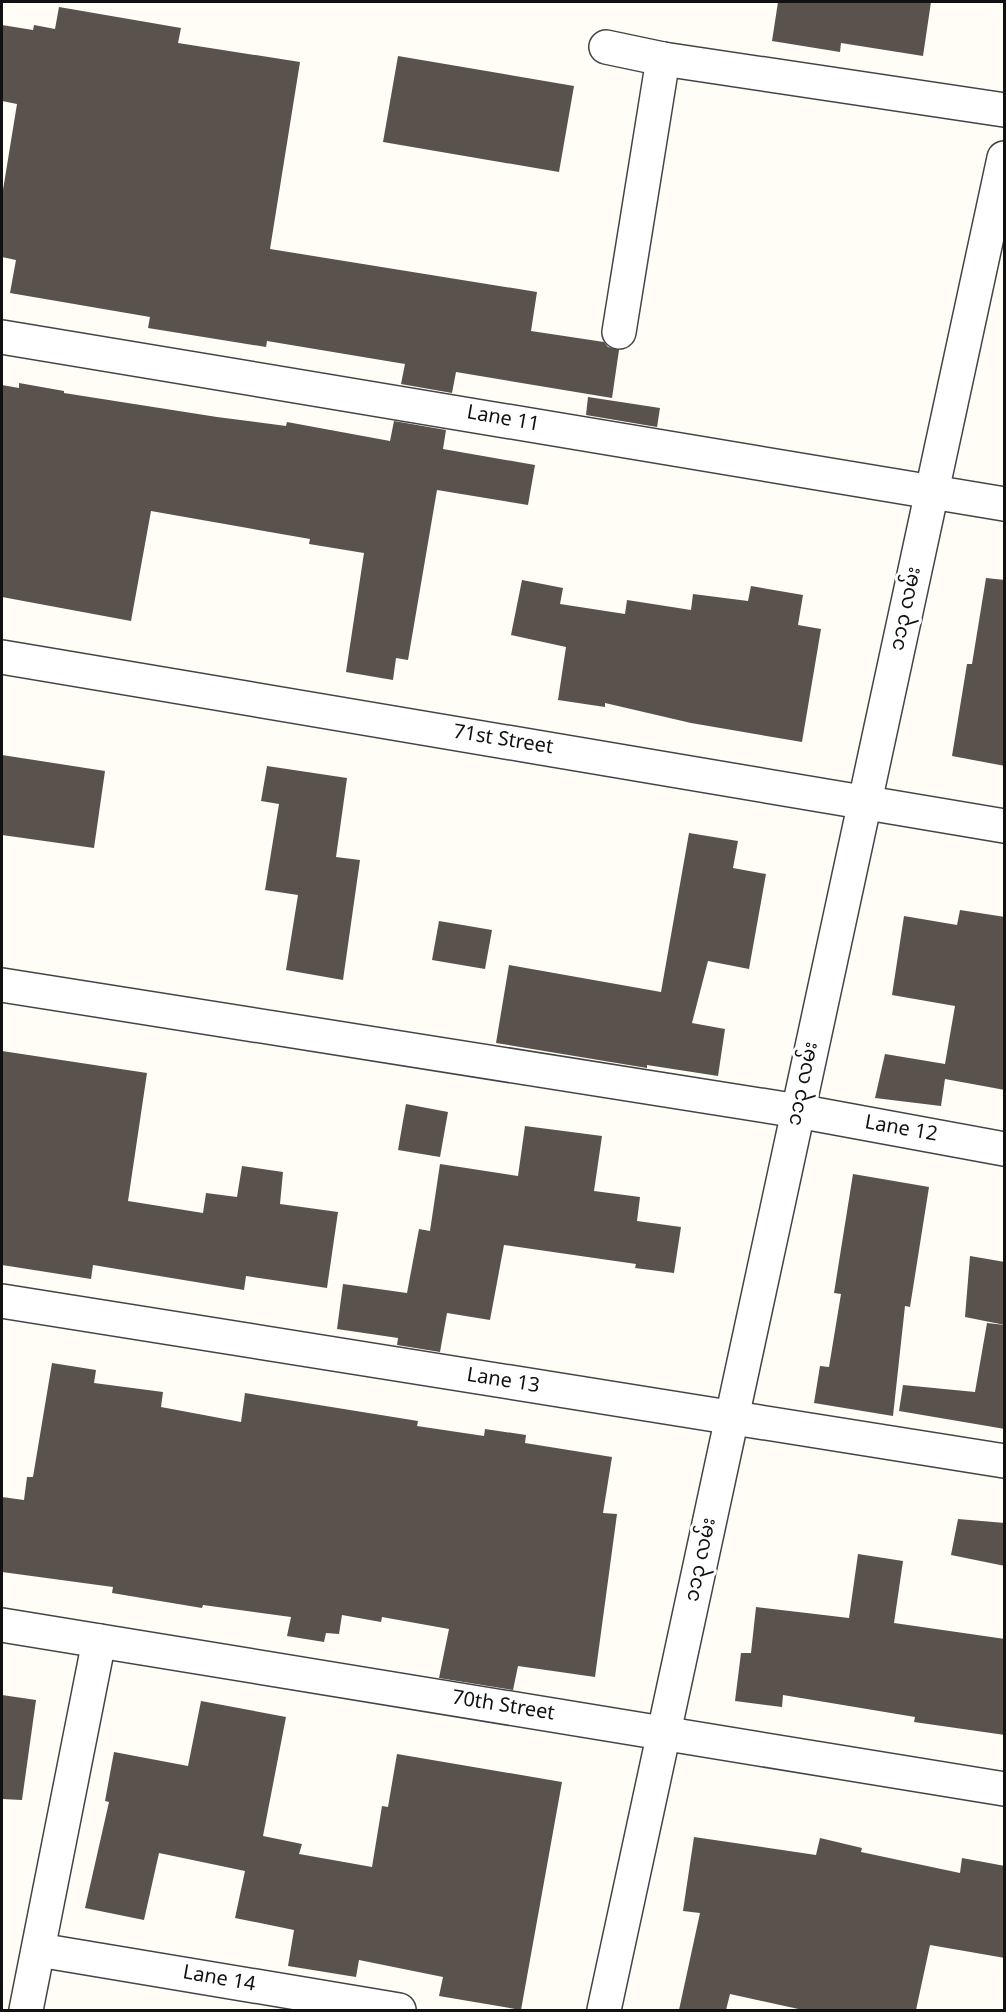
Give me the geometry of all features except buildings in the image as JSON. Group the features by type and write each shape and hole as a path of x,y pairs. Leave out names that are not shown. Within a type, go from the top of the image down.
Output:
{"street":[{"path":"606,47 663,58 1005,110"},
{"path":"619,332 663,58"},
{"name":"၁၁၃ လမ်း","path":"604,2010 932,493 995,257 1005,158"},
{"name":"Lane 11","path":"2,337 1005,504"},
{"name":"71st Street","path":"2,657 1005,825"},
{"name":"Lane 12","path":"2,985 798,1111 1005,1149"},
{"name":"Lane 13","path":"2,1301 1005,1461"},
{"name":"70th Street","path":"2,1625 1005,1789"},
{"path":"26,2010 99,1641"},
{"name":"Lane 14","path":"39,1950 399,2010"}]}
